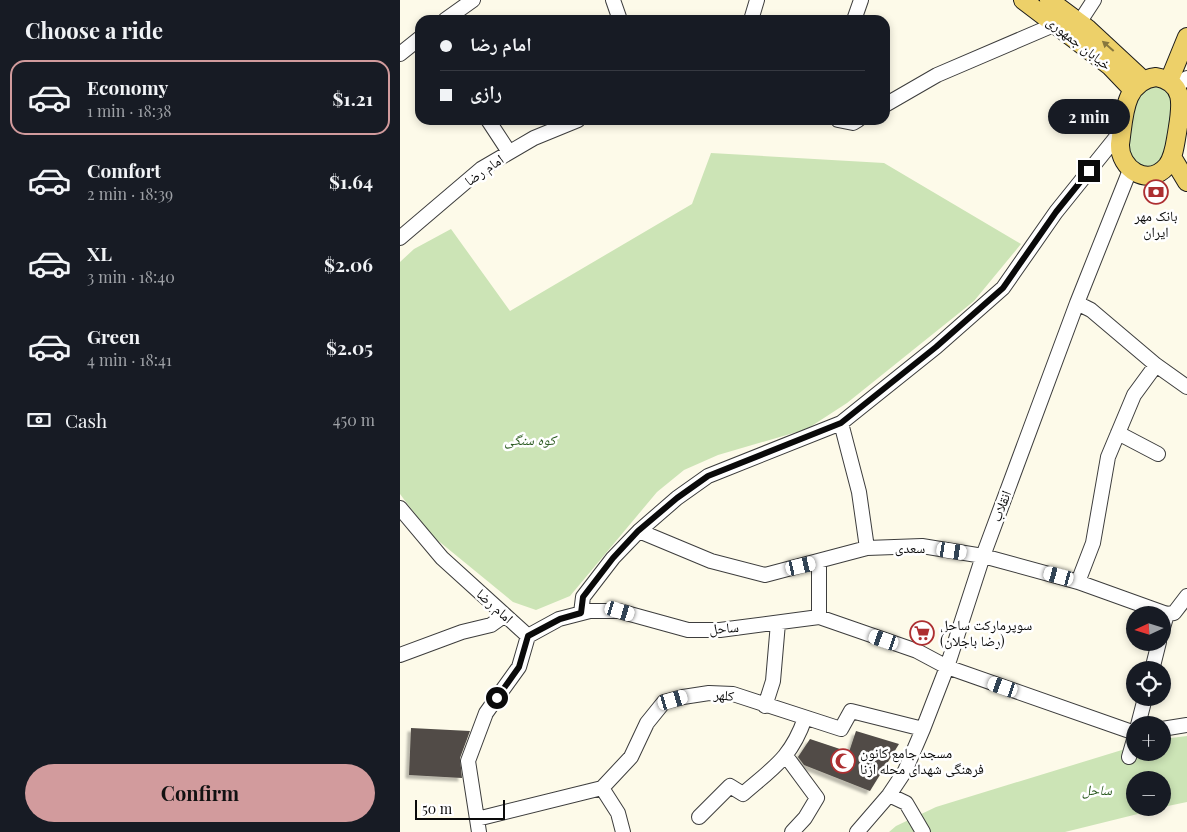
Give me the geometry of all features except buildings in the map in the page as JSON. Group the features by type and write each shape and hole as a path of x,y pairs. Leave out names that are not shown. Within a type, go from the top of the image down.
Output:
{"main road":[{"name":"خیابان جمهوری","path":"1023,0 1110,66 1138,84"},
{"name":"خیابان جمهوری","path":"1049,0 1121,58 1138,84"},
{"path":"1187,37 1177,82 1181,101 1177,134 1187,182"},
{"path":"1177,82 1156,77 1138,84 1128,99 1120,151 1121,159 1130,170 1138,174 1153,175 1180,155"}],"street":[{"path":"452,15 474,0"},
{"path":"612,0 618,15"},
{"path":"752,15 757,0"},
{"path":"856,15 861,0"},
{"path":"1079,23 1094,0"},
{"path":"890,101 937,75 1056,24"},
{"path":"400,54 415,42"},
{"path":"491,125 509,152"},
{"name":"امام رضا","path":"400,238 481,169 534,138 550,125"},
{"path":"581,613 583,597 594,581 638,531 677,498 708,476 841,423 936,347 1003,288 1056,212 1122,130"},
{"name":"انقلاب","path":"857,832 889,796 905,771 923,729 947,667 983,556 1077,303 1130,170"},
{"path":"1077,303 1091,310 1187,387"},
{"path":"1078,582 1093,543 1108,457 1134,395 1156,364"},
{"path":"841,423 859,492 867,548"},
{"path":"1118,433 1158,454"},
{"name":"امام رضا","path":"400,508 442,558 528,636"},
{"name":"سعدی","path":"638,531 711,561 765,575 867,548 922,546 983,556 1078,582 1145,606"},
{"path":"818,562 819,618"},
{"path":"1171,613 1174,613 1187,596"},
{"name":"ساحل","path":"528,636 560,619 590,611 620,611 688,630 720,630 819,618 917,651 947,667 1126,731"},
{"path":"400,655 462,632 491,625 505,615"},
{"path":"766,706 773,681 778,623"},
{"path":"528,636 519,667 486,713 468,761 478,825 602,788 618,813 623,832"},
{"name":"کلهر","path":"602,788 631,757 647,723 664,702 683,697 709,693 733,694 841,729 851,712 923,729"},
{"path":"699,817 730,786 743,794 786,756 799,735 805,718"},
{"path":"1171,728 1187,725"},
{"path":"786,756 817,798 805,818 792,832"},
{"path":"889,796 906,803 923,832"}],"green space":[{"path":"1161,85 1174,96 1167,152 1157,166 1140,168 1126,151 1134,101 1139,90"},
{"name":"کوه سنگی","path":"711,153 884,163 1021,244 974,301 847,403 807,429 718,455 684,470 657,492 570,596 536,610 513,602 430,534 400,494 400,262 414,249 451,229 510,311 692,204"},
{"name":"ساحل","path":"1187,736 1187,802 1171,805 1171,771 1126,771 1126,816 1130,816 1065,832 889,832 896,826 936,807 1126,749 1126,761 1171,761 1171,738"}],"place":[{"name":"بانک مهر ایران","path":"1156,192"},
{"name":"سوپرمارکت ساحل (رضا باجلان)","path":"922,633"},
{"name":"مسجد جامع کانون فرهنگی شهدای محله ازنا","path":"843,761"}],"route":[{"path":"497,698 519,667 528,636 560,619 581,613 583,597 594,581 638,531 677,498 708,476 841,423 936,347 1003,288 1056,212 1089,171"}]}
